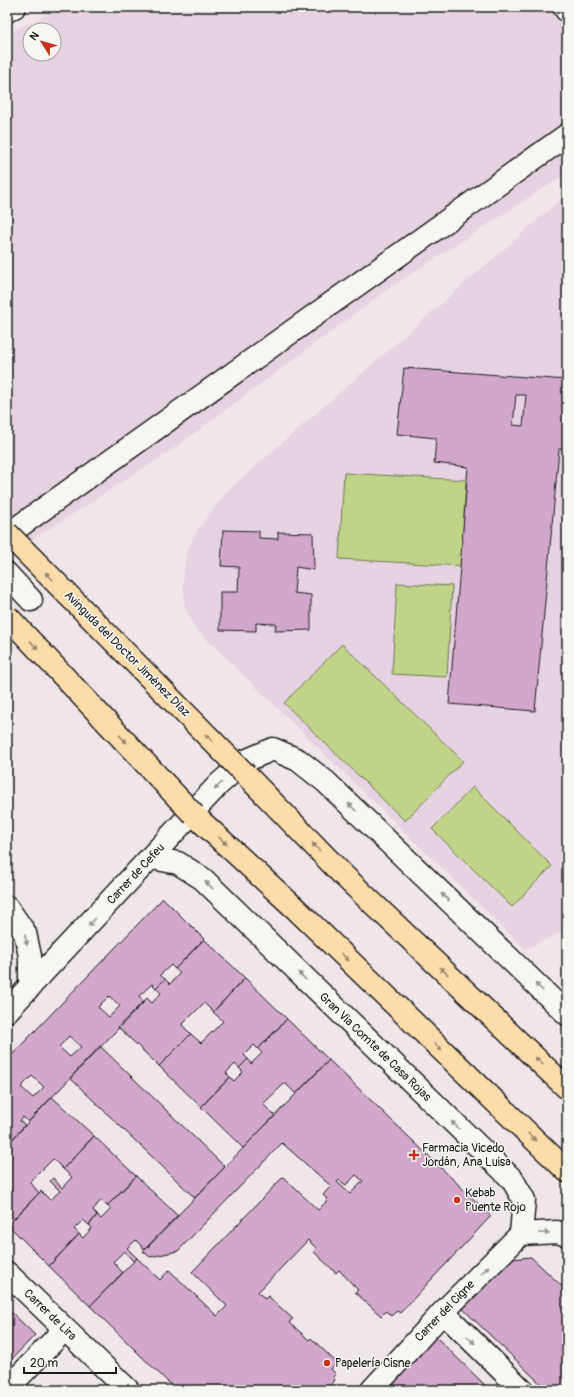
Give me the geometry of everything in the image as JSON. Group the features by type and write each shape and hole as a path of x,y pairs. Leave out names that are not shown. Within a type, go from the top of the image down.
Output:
{"main road":[{"name":"Avinguda del Doctor Jiménez Díaz","path":"7,534 343,875 567,1088"},
{"path":"7,616 194,815 297,910 567,1171"}],"street":[{"path":"7,11 14,7"},
{"path":"564,7 567,11"},
{"path":"7,534 567,135"},
{"path":"7,574 31,600"},
{"name":"Carrer de Cefeu","path":"7,1011 152,858 219,784 246,761 273,749 298,760 326,782 567,1014"},
{"name":"Gran Via Comte de Casa Rojas","path":"152,858 178,863 203,879 512,1179 524,1200 520,1234"},
{"path":"7,907 25,933 30,956 30,987"},
{"path":"520,1234 557,1232 567,1235"},
{"name":"Carrer del Cigne","path":"372,1390 443,1312 520,1234"},
{"name":"Carrer de Lira","path":"7,1273 128,1390"},
{"path":"443,1312 522,1390"},
{"path":"7,1389 65,1328"}],"shaded area":[{"path":"76,7 567,7 567,173 391,287 172,450 7,556 7,34 22,27 22,62 62,62 62,22 32,22 46,15"},
{"path":"567,194 567,879 563,932 525,949 195,628 185,608 183,582 186,553 198,529 228,490"}],"green space":[{"path":"344,473 466,480 461,566 339,559"},
{"path":"397,583 452,586 447,677 392,674"},
{"path":"342,644 463,761 405,821 284,703"},
{"path":"473,787 552,866 512,907 432,829"}],"building":[{"path":"404,368 567,380 567,449 559,449 535,711 449,704 468,467 434,463 436,438 397,434","holes":["516,395 526,395 523,426 513,425"]},
{"path":"223,530 259,531 259,538 278,539 278,532 313,533 314,570 296,567 294,593 311,595 311,630 275,631 276,624 256,623 256,631 220,630 220,592 238,592 239,567 221,566"},
{"path":"163,898 204,939 175,969 171,965 160,975 165,979 156,988 152,984 139,996 144,1002 28,1122 23,1117 20,1121 25,1125 7,1145 7,1060","holes":["109,996 120,1006 109,1017 98,1007","69,1036 81,1047 70,1057 59,1047","32,1076 44,1087 33,1098 21,1087"]},
{"path":"204,939 245,978 213,1012 204,1003 182,1025 191,1034 159,1066 118,1027 147,998 152,1003 161,993 156,988 165,979 170,984 180,973 175,969"},
{"path":"245,978 287,1019 258,1049 254,1045 244,1055 248,1059 239,1068 235,1064 226,1073 230,1077 201,1107 159,1066 191,1034 201,1043 223,1021 213,1012"},
{"path":"287,1019 329,1060 296,1094 285,1083 263,1104 275,1116 243,1148 201,1107 230,1077 234,1081 243,1072 239,1068 248,1059 251,1064 262,1053 258,1049"},
{"path":"100,1046 225,1167 195,1198 70,1078"},
{"path":"329,1060 491,1216 400,1313 397,1311 391,1316 386,1311 381,1316 355,1292 358,1290 339,1270 336,1273 313,1251 316,1248 308,1240 258,1292 265,1299 268,1296 293,1319 289,1322 309,1340 311,1338 337,1363 331,1369 336,1374 333,1377 335,1380 326,1390 176,1390 90,1306 137,1258 160,1280 169,1270 217,1316 227,1306 192,1272 283,1177 318,1210 328,1200 323,1195 331,1186 282,1143 178,1251 150,1257 143,1251","holes":["356,1175 363,1181 350,1194 337,1182 339,1180 346,1185"]},
{"path":"52,1097 94,1136 63,1169 53,1159 30,1182 39,1193 8,1225 7,1153 11,1149 7,1145"},
{"path":"94,1136 136,1176 107,1206 101,1200 93,1210 97,1215 89,1225 83,1220 74,1229 79,1234 49,1266 8,1225 41,1191 50,1200 60,1191 50,1181 53,1178 62,1188 72,1177 63,1169"},
{"path":"136,1176 178,1216 145,1250 136,1240 127,1248 137,1258 133,1261 124,1251 113,1262 123,1273 90,1306 49,1266 79,1234 83,1238 92,1228 89,1225 97,1215 101,1219 111,1209 107,1206"},
{"path":"531,1257 567,1291 567,1390 547,1390 462,1308 511,1259"},
{"path":"7,1308 35,1335 7,1364"},
{"path":"435,1336 490,1390 384,1390"}],"place":[{"name":"Farmacia Vicedo Jordán, Ana Luisa","path":"414,1155"},
{"name":"Kebab Puente Rojo","path":"457,1200"},
{"name":"Papelería Cisne","path":"327,1363"}]}
